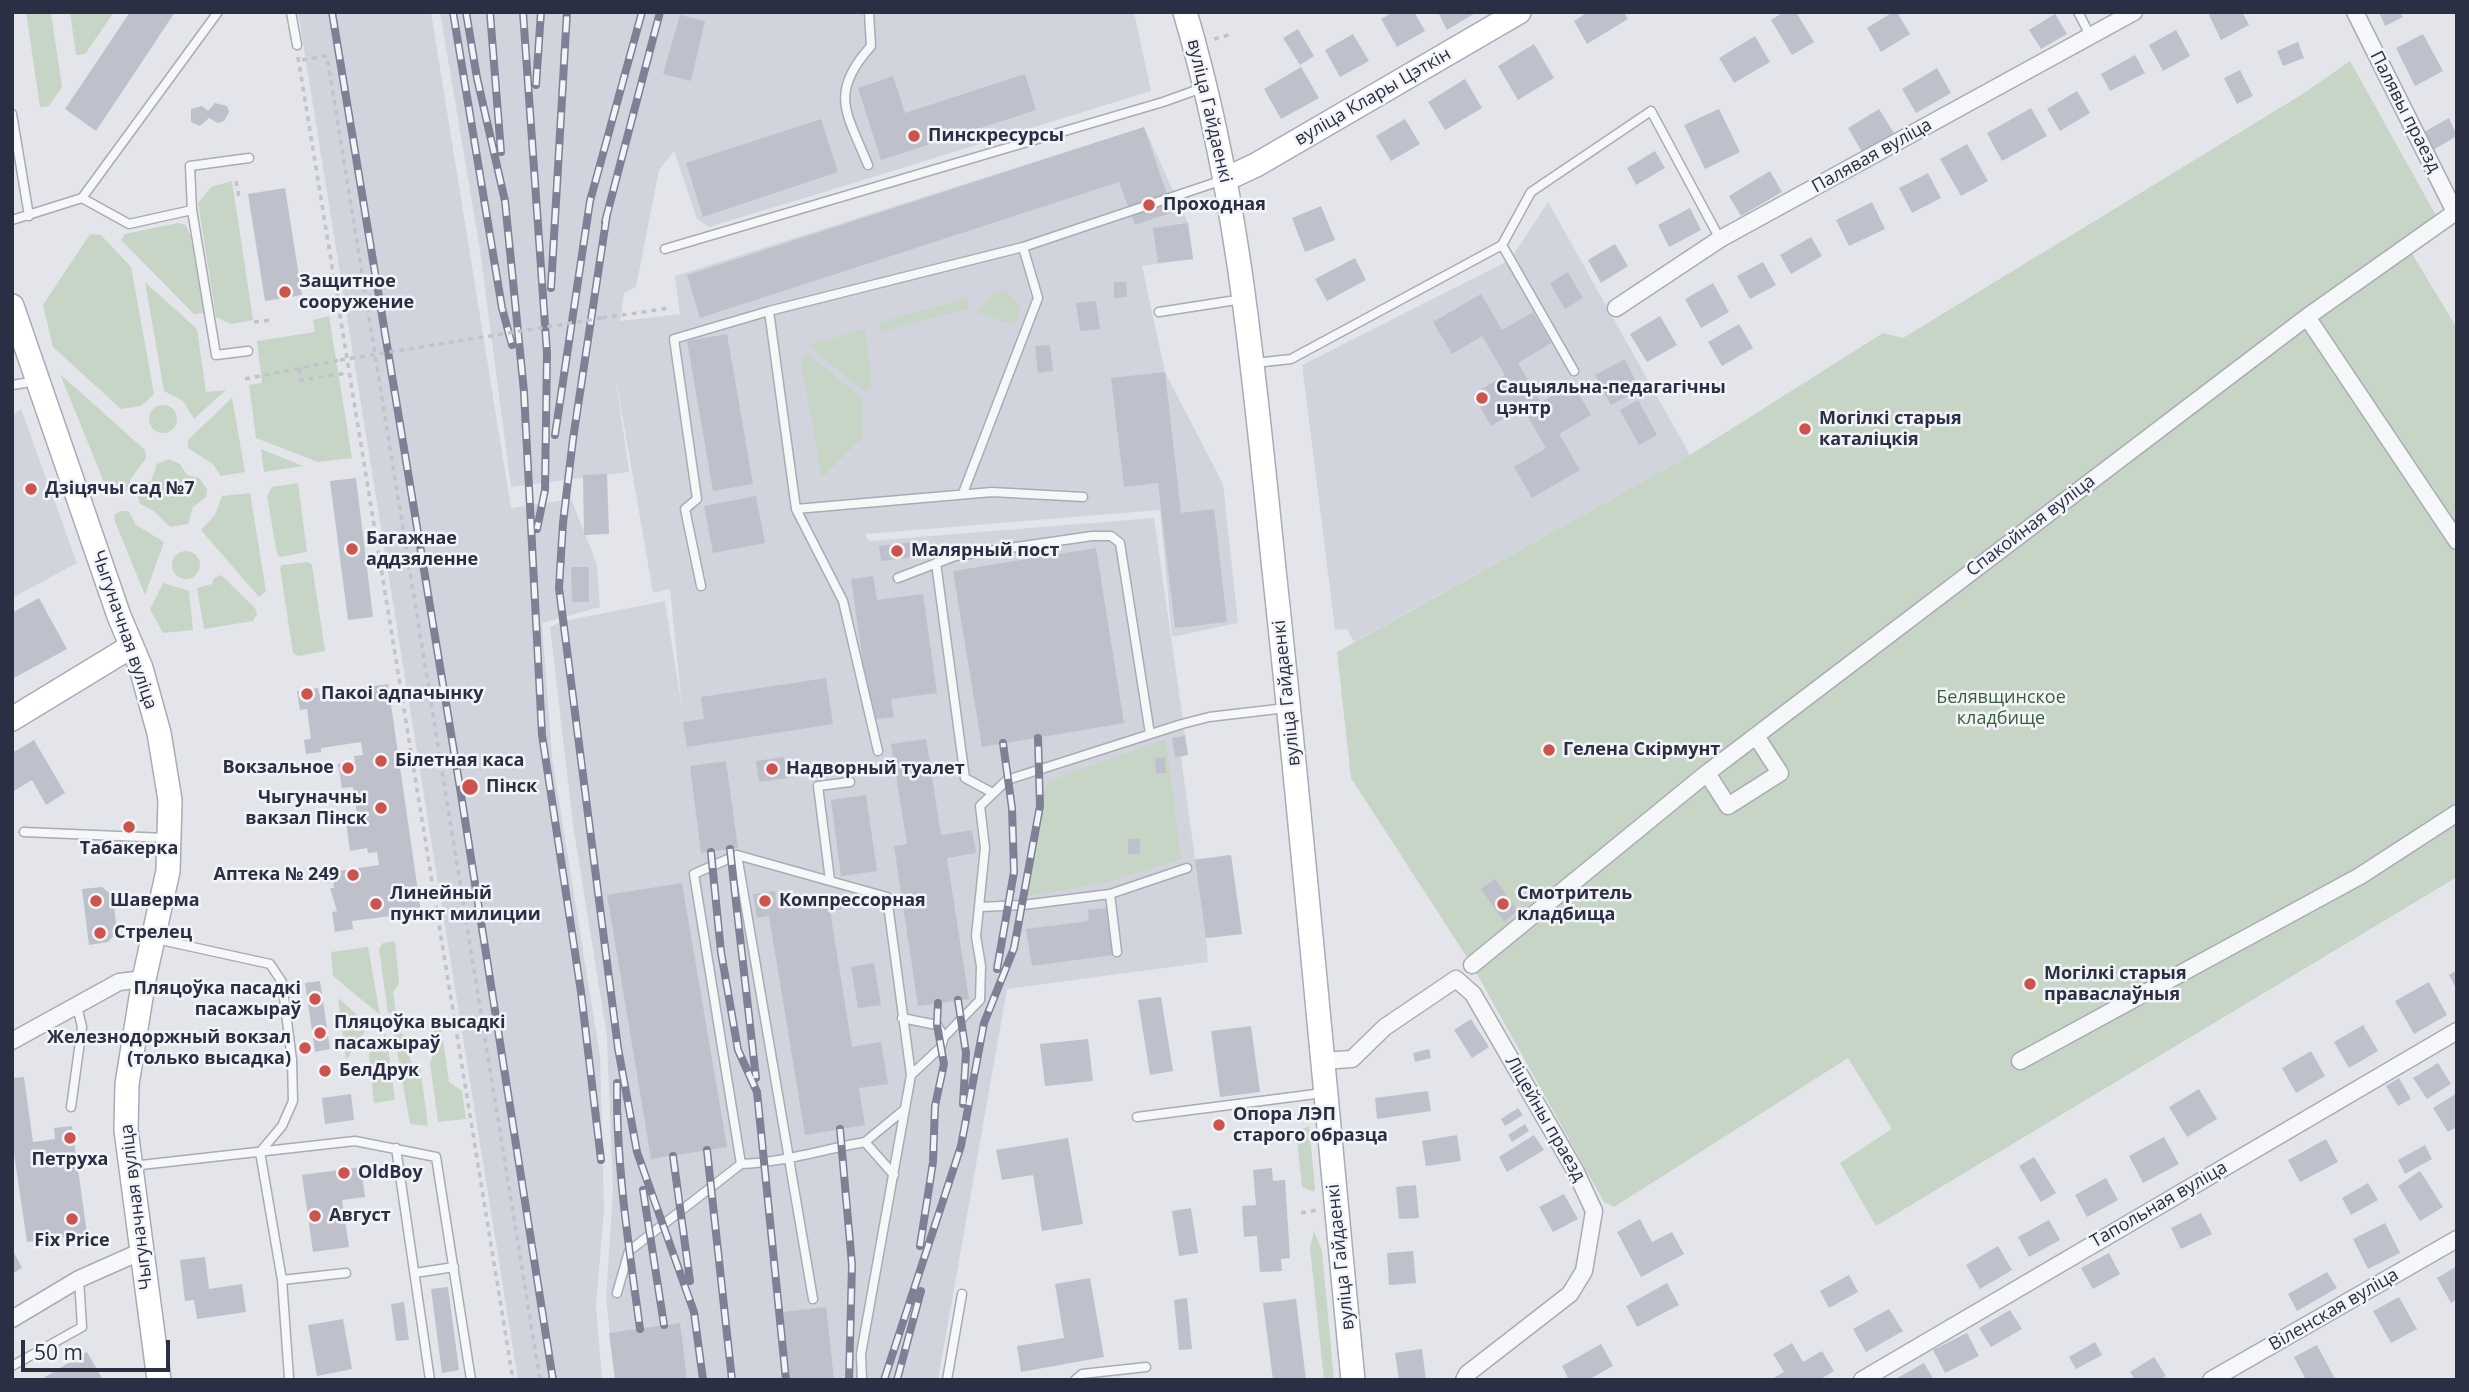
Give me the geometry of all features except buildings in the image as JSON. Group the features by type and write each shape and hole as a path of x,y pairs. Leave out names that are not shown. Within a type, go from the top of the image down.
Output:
{"street":[{"name":"вуліца Гайдаенкі","path":"1185,12 1207,86 1246,299 1289,708 1353,1380"},
{"name":"вуліца Клары Цэткін","path":"1226,179 1256,165 1519,12"},
{"name":"Палявая вуліца","path":"1616,308 1720,239 2134,12"},
{"name":"Палявы праезд","path":"2355,12 2456,212"},
{"name":"Спакойная вуліца","path":"1472,965 1707,773 2307,317 2456,212"},
{"name":"Чыгуначная вуліца","path":"12,306 132,646 159,733 170,800 168,871 144,979 127,1084 126,1130 159,1380"},
{"path":"2307,317 2457,541"},
{"path":"12,719 132,646"},
{"path":"1707,773 1728,806 1780,773 1756,736"},
{"path":"2020,1060 2360,876 2457,813"},
{"path":"12,1041 119,982 144,979"},
{"path":"1322,1060 1352,1059 1385,1027 1455,979"},
{"name":"Ліцейны праезд","path":"1455,979 1473,994 1576,1172 1594,1211 1584,1271 1570,1294 1464,1380"},
{"name":"Тапольная вуліца","path":"1862,1380 2457,1031"},
{"name":"Віленская вуліца","path":"2211,1380 2457,1239"},
{"path":"12,1319 79,1279 142,1251"}],"lane":[{"path":"12,220 82,198 218,12"},
{"path":"291,12 296,45"},
{"path":"868,165 843,103 852,67 871,46 869,12"},
{"path":"2078,12 2091,37"},
{"path":"665,249 1163,102 1207,86"},
{"path":"1252,363 1291,359 1502,245 1531,192 1651,111 1720,239"},
{"path":"12,114 29,216"},
{"path":"248,351 216,355 192,210 190,166 249,158"},
{"path":"701,586 685,509 697,499 674,339 769,311 1023,247 1226,179"},
{"path":"82,198 129,224 192,210"},
{"path":"1502,245 1574,370"},
{"path":"963,493 1038,298 1023,247"},
{"path":"1159,312 1246,299"},
{"path":"769,311 796,509 843,601 878,751"},
{"path":"12,385 25,383 35,377"},
{"path":"796,509 963,493 1083,497"},
{"path":"898,578 955,556 1092,536 1111,536 1120,543 1150,734"},
{"path":"936,563 965,778 991,793"},
{"path":"911,1075 941,1047 944,1037 980,1000 981,967 976,936 985,848 980,806 991,793 1007,780 1209,717 1289,708"},
{"path":"830,880 818,786 850,782"},
{"path":"24,832 169,838"},
{"path":"737,855 813,1299"},
{"path":"741,1164 694,874 737,855 887,897 911,1075 861,1354 862,1380"},
{"path":"979,907 1023,905 1110,894 1187,868"},
{"path":"1110,894 1117,951"},
{"path":"153,938 270,964 282,982 292,1060 293,1101 282,1126 260,1152 282,1280 289,1378"},
{"name":"Спакойная вуліца","path":"1455,979 1472,965"},
{"path":"71,1107 82,1027 77,1006"},
{"path":"902,1018 937,1025 944,1037"},
{"path":"1138,1117 1326,1092"},
{"path":"617,1293 629,1251 741,1164 764,1163 864,1142 905,1108"},
{"path":"130,1166 355,1141 436,1157 471,1380"},
{"path":"864,1142 894,1175"},
{"path":"396,1149 430,1380"},
{"path":"415,1273 454,1267"},
{"path":"282,1280 346,1273"},
{"path":"12,1366 82,1327 79,1279"},
{"path":"947,1380 962,1294"},
{"path":"1075,1380 1082,1374 1146,1367"}],"path":[{"path":"296,45 513,1380"},
{"path":"299,60 327,56 540,1380"},
{"path":"236,181 239,197"},
{"path":"245,379 670,308"},
{"path":"254,322 272,320"},
{"path":"299,368 301,380 348,373"}],"shaded area":[{"path":"298,12 431,12 511,508 571,499 597,564 600,607 542,623 552,758 600,1056 604,1211 596,1305 602,1380 518,1380"},
{"path":"440,12 1134,12 1151,91 709,227 697,219 674,151 659,170 636,287 624,293 620,321 680,314 675,276 1144,127 1188,223 1193,259 1142,266 1165,372 1223,484 1238,623 1172,637 1160,510 865,534 869,541 1154,518 1188,755 1181,757 1195,859 1231,855 1242,934 1206,938 1208,962 1007,989 938,1380 615,1380 606,1298 613,1191 607,1037 573,825 550,627 564,621 665,601 682,708 670,589 653,593 615,373 629,472 511,487 480,250"},
{"name":"Сацыяльна-педагагічны цэнтр","path":"1548,202 1690,455 1354,642 1347,629 1335,630 1302,365 1510,260"},
{"name":"Дзіцячы сад №7","path":"21,409 77,563 12,598 12,415"}],"green space":[{"path":"26,12 51,13 62,87 49,106 40,107"},
{"path":"70,12 114,12 85,54 76,55"},
{"name":"Белявщинское кладбище","path":"2350,61 2443,228 2411,252 2457,328 2457,877 1876,1226 1840,1163 1892,1129 1848,1058 1614,1207 1604,1202 1472,965 1351,778 1337,652 1690,455 1883,333 1903,338 2301,95"},
{"path":"232,181 253,320 231,324 216,317 198,203 211,187"},
{"path":"178,223 186,225 191,238 204,313 194,314 121,240 125,234"},
{"path":"90,234 101,235 131,267 154,394 141,406 121,409 53,347 43,305"},
{"path":"145,282 197,329 206,392 226,390 194,419 183,401 164,391"},
{"path":"1006,290 1020,307 1015,326 977,312 992,295"},
{"path":"967,298 970,308 881,332 878,323"},
{"path":"329,316 352,458 318,462 256,438 249,385 262,383 257,341 315,332 313,320"},
{"path":"865,329 872,387 864,391 808,345"},
{"path":"806,353 861,397 863,437 822,478 801,361"},
{"path":"60,374 145,450 146,458 130,480 130,490 108,492"},
{"path":"232,398 245,472 221,476 213,464 188,448 188,440"},
{"path":"163,405 173,409 177,419 173,429 163,433 153,429 149,419 153,409"},
{"path":"261,449 303,466 264,472"},
{"path":"169,459 180,464 187,475 199,478 207,489 206,497 193,507 188,524 170,527 154,511 140,504 138,497 144,483 151,481 157,464"},
{"path":"298,483 307,552 280,557 277,554 267,496 272,487"},
{"path":"250,493 266,591 259,597 201,530 215,515 222,496"},
{"path":"129,511 136,525 164,542 145,595 114,519 115,514"},
{"path":"186,551 196,555 200,565 196,575 186,579 176,575 172,565 176,555"},
{"path":"308,562 312,565 325,651 298,656 293,653 280,568 282,565"},
{"path":"221,575 255,608 257,614 253,621 204,629 197,588 212,584 214,578"},
{"path":"163,583 189,591 193,630 163,633 150,609"},
{"path":"1166,739 1181,859 1107,882 1028,896 1021,893 1044,791 1049,781"},
{"path":"395,941 399,983 393,992 396,1012 388,1013 379,949 383,943"},
{"path":"368,947 380,1015 333,976 331,952"},
{"path":"338,998 369,1025 346,1060"},
{"path":"440,1019 449,1082 462,1091 466,1119 438,1122 430,1063 436,1047 433,1023"},
{"path":"397,1030 404,1035 412,1066 420,1066 428,1126 410,1124 394,1034"},
{"path":"386,1033 395,1100 374,1103 369,1054"},
{"path":"1309,1126 1314,1192 1302,1187 1296,1131"},
{"path":"1314,1231 1322,1251 1334,1380 1324,1380 1310,1248"}],"railway":[{"path":"332,12 460,788 553,1380"},
{"path":"453,12 502,308 512,345"},
{"path":"466,12 477,78 505,201 524,392 542,735 581,992 601,1160"},
{"path":"490,12 501,152"},
{"path":"523,12 547,353 545,490 537,529"},
{"path":"536,85 541,12"},
{"path":"551,288 567,12"},
{"path":"555,435 590,201 642,12"},
{"path":"605,222 660,12"},
{"path":"607,214 573,439 559,588 618,1048 637,1152 694,1312 703,1380"},
{"path":"884,1380 961,1146 984,1023 1014,948 1040,806 1038,738"},
{"path":"997,969 1014,872 1012,808 1003,743"},
{"path":"730,849 756,1078"},
{"path":"711,852 721,952 738,1050 757,1092 786,1380"},
{"path":"958,1000 966,1053 963,1104"},
{"path":"920,1246 933,1162 935,1106 944,1064 937,1025 938,1003"},
{"path":"617,1083 621,1175 640,1329"},
{"path":"840,1129 852,1265 849,1380"},
{"path":"707,1150 732,1380"},
{"path":"673,1156 690,1281"},
{"path":"643,1190 664,1325"},
{"path":"897,1380 921,1291"}],"place":[{"name":"Пинскресурсы","path":"914,136"},
{"name":"Проходная","path":"1149,205"},
{"name":"Защитное сооружение","path":"285,292"},
{"name":"Сацыяльна-педагагічны цэнтр","path":"1482,398"},
{"name":"Могілкі старыя каталіцкія","path":"1805,429"},
{"name":"Дзіцячы сад №7","path":"31,489"},
{"name":"Багажнае аддзяленне","path":"352,549"},
{"name":"Малярный пост","path":"897,551"},
{"name":"Пакоі адпачынку","path":"307,694"},
{"name":"Гелена Скірмунт","path":"1549,750"},
{"name":"Білетная каса","path":"381,761"},
{"name":"Вокзальное","path":"348,768"},
{"name":"Надворный туалет","path":"772,769"},
{"name":"Пінск","path":"470,787"},
{"name":"Чыгуначны вакзал Пінск","path":"381,808"},
{"name":"Табакерка","path":"129,827"},
{"name":"Аптека № 249","path":"353,875"},
{"name":"Шаверма","path":"96,901"},
{"name":"Компрессорная","path":"765,901"},
{"name":"Линейный пункт милиции","path":"376,904"},
{"name":"Смотритель кладбища","path":"1503,904"},
{"name":"Стрелец","path":"100,933"},
{"name":"Могілкі старыя праваслаўныя","path":"2030,984"},
{"name":"Пляцоўка пасадкі пасажыраў","path":"315,999"},
{"name":"Пляцоўка высадкі пасажыраў","path":"320,1033"},
{"name":"Железнодоржный вокзал (только высадка)","path":"305,1048"},
{"name":"БелДрук","path":"325,1071"},
{"name":"Опора ЛЭП старого образца","path":"1219,1125"},
{"name":"Петруха","path":"70,1138"},
{"name":"OldBoy","path":"344,1173"},
{"name":"Август","path":"315,1216"},
{"name":"Fix Price","path":"72,1219"}]}
